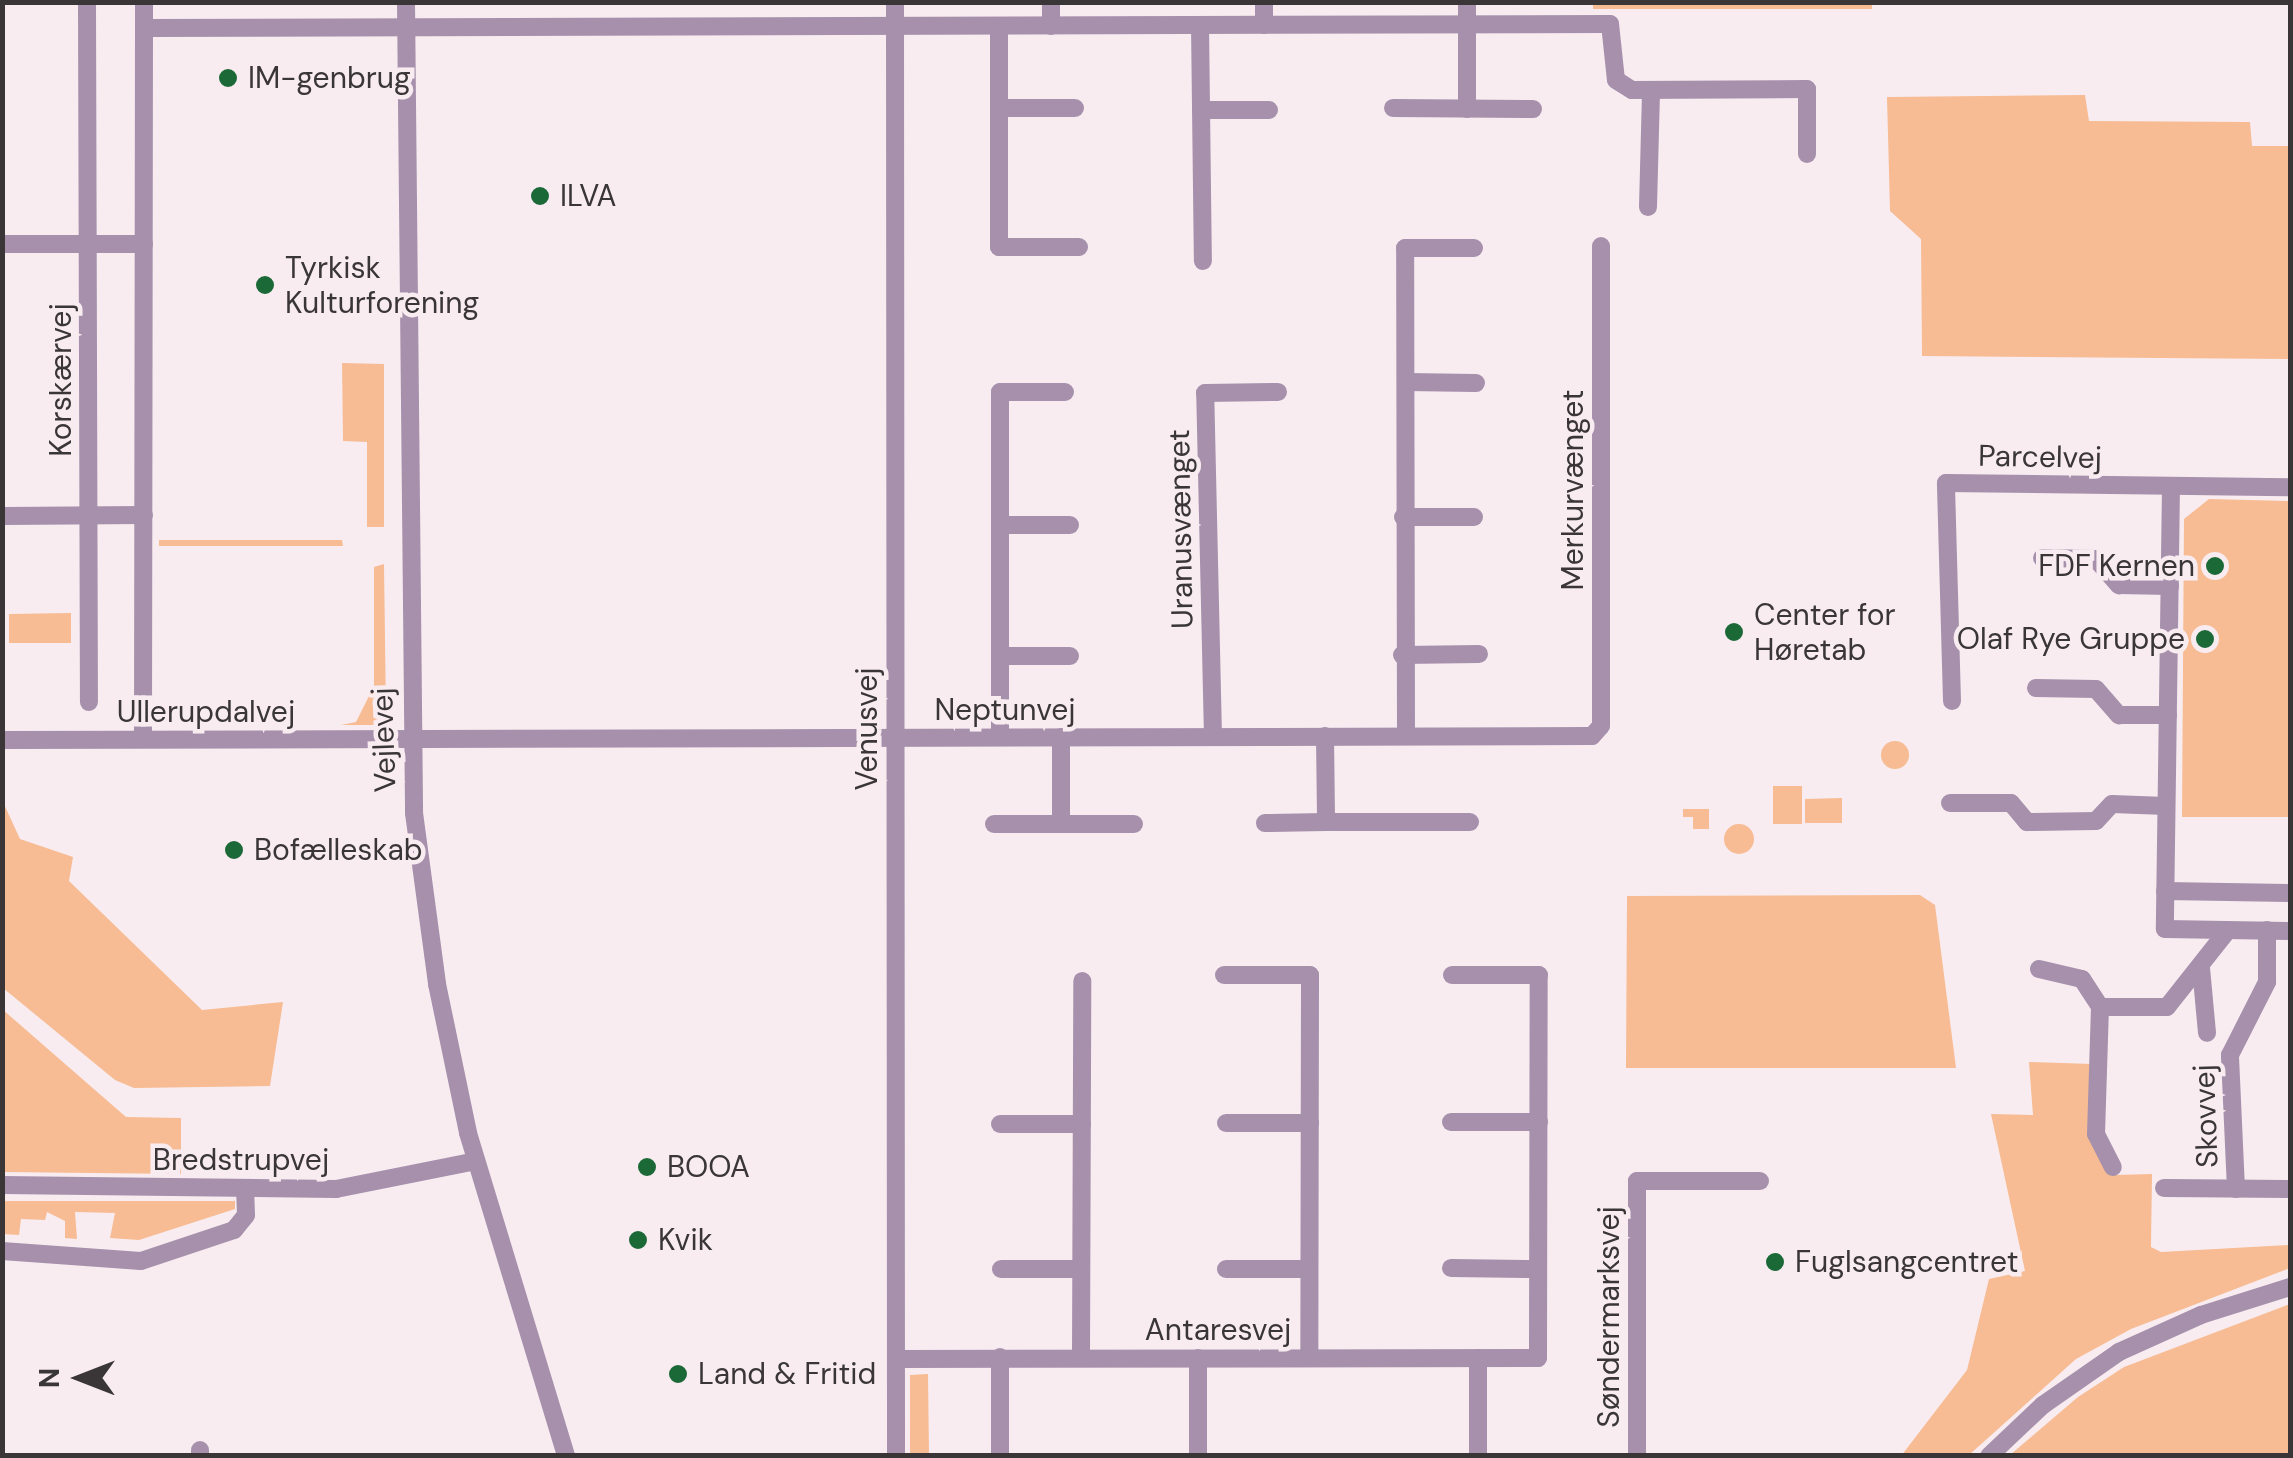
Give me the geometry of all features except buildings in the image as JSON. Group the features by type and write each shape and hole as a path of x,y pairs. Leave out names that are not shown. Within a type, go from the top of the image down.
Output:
{"street":[{"name":"Korskærvej","path":"87,2 90,702"},
{"path":"143,739 144,2"},
{"name":"Vejlevej","path":"406,2 410,739 437,984 476,1161 566,1456"},
{"name":"Venusvej","path":"894,2 896,1456"},
{"path":"1050,2 1050,26"},
{"path":"1264,2 1264,25"},
{"path":"1466,2 1467,108"},
{"path":"144,28 1610,24 1616,80 1651,92 1807,90 1808,154"},
{"path":"1200,25 1203,261"},
{"path":"1000,26 1000,247 1079,247"},
{"path":"1648,208 1651,92"},
{"path":"1000,108 1075,108"},
{"path":"1392,108 1533,109"},
{"path":"1201,110 1269,110"},
{"path":"2,244 144,244"},
{"name":"Merkurvænget","path":"1599,734 1601,246"},
{"path":"1406,736 1402,655 1404,248 1474,248"},
{"path":"1406,382 1476,383"},
{"path":"1000,737 1000,392 1065,392"},
{"name":"Uranusvænget","path":"1213,737 1205,394 1278,392"},
{"name":"Parcelvej","path":"1952,701 1946,483 2290,487"},
{"path":"2171,486 2165,929 2290,930"},
{"path":"2,516 144,515"},
{"path":"1403,517 1474,517"},
{"path":"1000,526 1070,526"},
{"path":"2042,558 2096,559 2119,585 2170,586"},
{"path":"1402,655 1479,654"},
{"path":"1000,656 1070,656"},
{"path":"2036,688 2096,689 2119,716 2168,716"},
{"name":"Neptunvej","path":"410,739 1599,734"},
{"path":"1325,736 1326,822"},
{"path":"1061,737 1061,824"},
{"name":"Ullerupdalvej","path":"2,740 410,739"},
{"path":"1950,803 2011,803 2028,822 2096,821 2112,804 2166,806"},
{"path":"1264,822 1470,822"},
{"path":"994,824 1134,824"},
{"path":"2165,891 2290,893"},
{"path":"2100,1008 2168,1007 2228,930"},
{"name":"Skovvej","path":"2236,1189 2230,1055 2267,982 2267,930"},
{"name":"Skovvej","path":"2202,968 2207,1033"},
{"path":"2038,970 2082,979 2100,1008 2096,1134 2113,1167"},
{"path":"1224,975 1310,975 1309,1358"},
{"path":"1451,1268 1538,1268 1539,1122 1539,975 1452,975"},
{"path":"1081,1358 1082,982"},
{"path":"1452,1122 1539,1122"},
{"path":"1226,1123 1310,1123"},
{"path":"1000,1124 1082,1124"},
{"name":"Bredstrupvej","path":"2,1185 336,1189 476,1161"},
{"name":"Søndermarksvej","path":"1636,1456 1637,1181 1760,1181"},
{"name":"Skovvej","path":"2164,1188 2290,1188"},
{"path":"2,1251 141,1261 234,1230 246,1215 245,1190"},
{"path":"1001,1268 1082,1269"},
{"name":"Antaresvej","path":"897,1359 1538,1358 1538,1268"},
{"path":"1226,1269 1309,1270"},
{"path":"1989,1456 2043,1405 2119,1352 2202,1315 2290,1288"},
{"path":"1000,1357 1000,1456"},
{"path":"1198,1358 1198,1456"},
{"path":"1478,1358 1478,1456"}],"shaded area":[{"path":"1593,2 1872,2 1872,9 1593,9"},
{"path":"2085,95 2089,121 2250,122 2252,146 2290,146 2290,359 1922,356 1921,239 1890,211 1887,97"},
{"path":"342,363 384,364 384,527 367,527 367,442 343,441"},
{"path":"2209,499 2290,501 2290,817 2182,817 2184,519"},
{"path":"159,540 342,540 343,546 159,546"},
{"path":"384,564 386,714 376,725 341,725 356,722 374,686 374,567"},
{"path":"71,613 71,643 9,643 9,614"},
{"path":"1895,741 1905,745 1909,755 1905,765 1895,769 1885,765 1881,755 1885,745"},
{"path":"1773,786 1802,786 1802,824 1773,824"},
{"path":"1842,798 1842,823 1805,823 1805,799"},
{"path":"3,802 20,839 73,857 69,881 202,1010 283,1002 270,1086 134,1088 115,1080 3,988"},
{"path":"1683,809 1709,809 1709,829 1693,829 1693,817 1683,817"},
{"path":"1739,824 1750,828 1754,839 1750,850 1739,854 1728,850 1724,839 1728,828"},
{"path":"1920,895 1935,905 1956,1068 1626,1068 1627,896"},
{"path":"2,1009 126,1117 181,1118 181,1174 3,1172"},
{"path":"2029,1062 2092,1064 2091,1141 2115,1175 2152,1174 2151,1247 2161,1252 2290,1245 2290,1268 2131,1329 2076,1359 1969,1455 1901,1456 1967,1370 1989,1279 2025,1271 1991,1114 2033,1115"},
{"path":"3,1201 235,1201 235,1209 139,1240 110,1238 115,1213 75,1212 77,1239 65,1238 65,1221 47,1212 45,1220 21,1219 19,1235 3,1234"},
{"path":"2290,1304 2290,1455 2010,1455 2078,1397 2124,1367"},
{"path":"928,1374 929,1455 910,1455 910,1375"}],"place":[{"name":"IM-genbrug","path":"228,78"},
{"name":"ILVA","path":"540,196"},
{"name":"Tyrkisk Kulturforening","path":"265,285"},
{"name":"FDF Kernen","path":"2215,566"},
{"name":"Center for Høretab","path":"1734,632"},
{"name":"Olaf Rye Gruppe","path":"2205,639"},
{"name":"Bofælleskab","path":"234,850"},
{"name":"BOOA","path":"647,1167"},
{"name":"Kvik","path":"638,1240"},
{"name":"Fuglsangcentret","path":"1775,1262"},
{"name":"Land & Fritid","path":"678,1374"}]}
